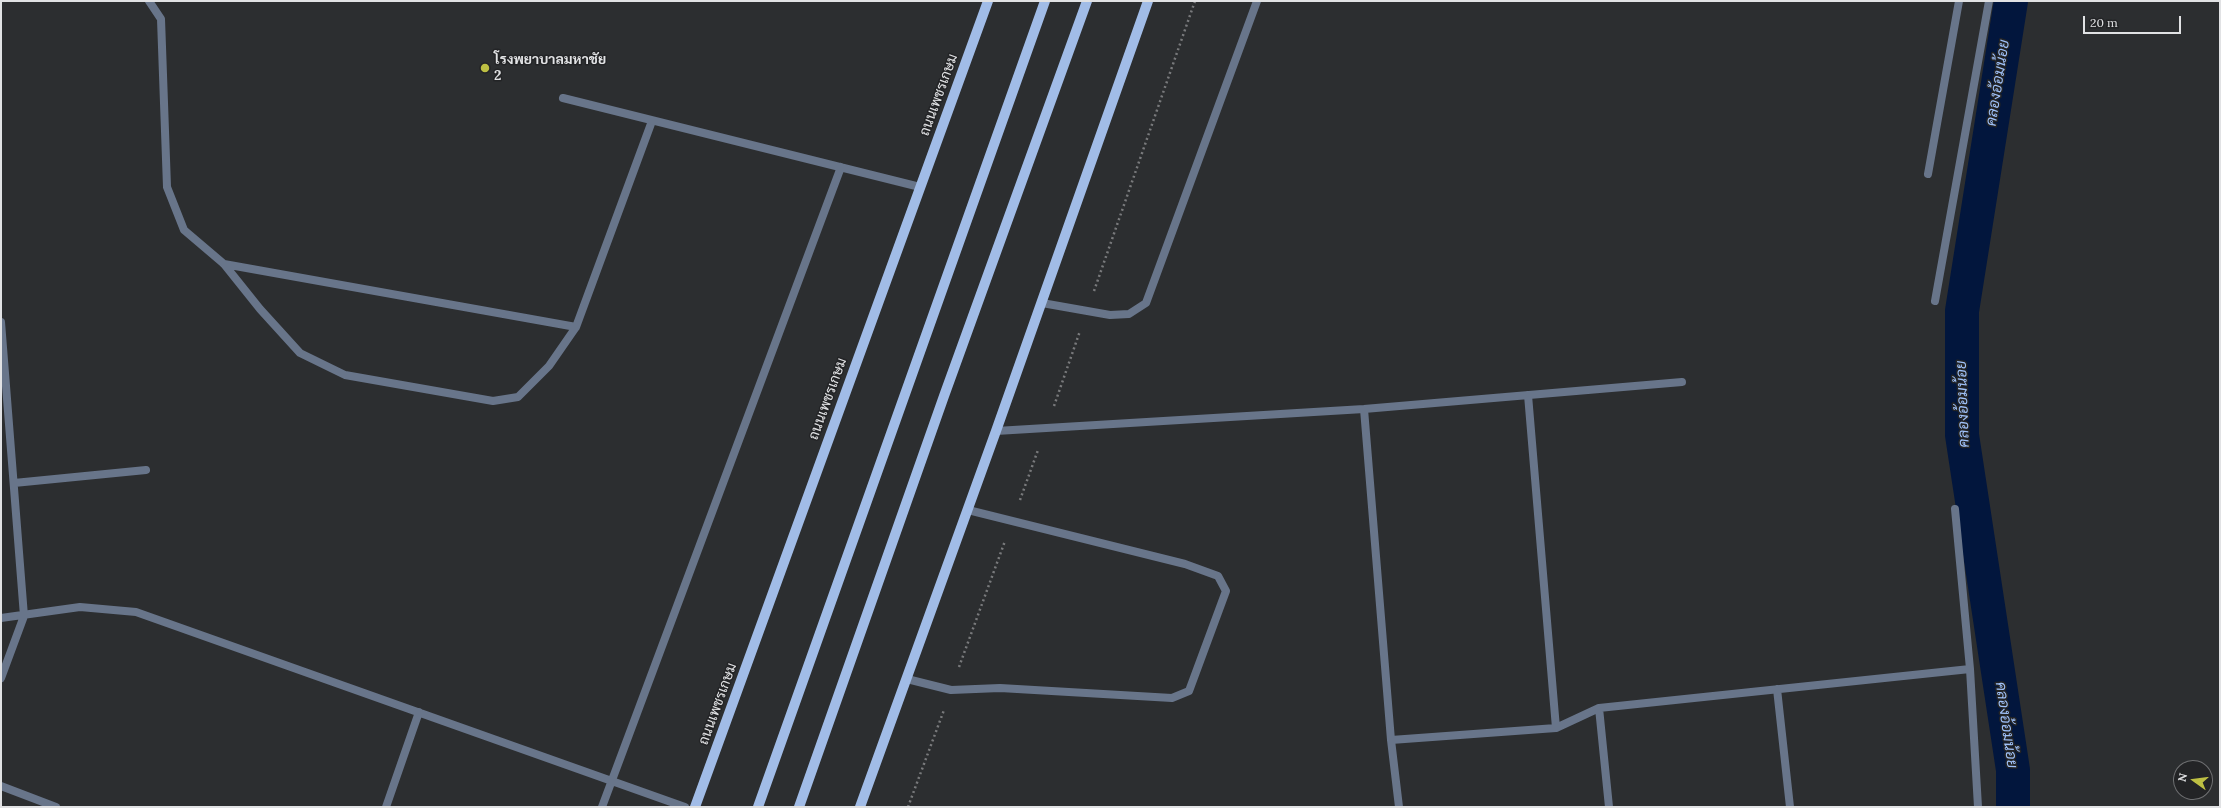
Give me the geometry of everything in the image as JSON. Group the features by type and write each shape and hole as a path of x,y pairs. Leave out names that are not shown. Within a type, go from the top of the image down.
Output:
{"main road":[{"name":"ถนนเพชรเกษม","path":"695,807 988,1"},
{"path":"758,807 910,384 1045,1"},
{"path":"799,807 944,396 1087,1"},
{"path":"860,807 968,510 1148,1"}],"street":[{"path":"149,1 161,19 167,187 184,230 224,264 260,309 300,353 346,375 493,400 518,396 549,366 576,327 652,121"},
{"path":"1042,302 1110,315 1129,314 1146,303 1257,1"},
{"path":"1928,174 1959,1"},
{"path":"1935,301 1989,1"},
{"path":"563,98 920,187"},
{"path":"602,807 841,167"},
{"path":"224,264 576,327"},
{"path":"1,322 3,381 14,483 24,616 1,678"},
{"path":"996,431 1364,409 1682,382"},
{"path":"1528,395 1556,728"},
{"path":"1364,409 1391,740 1399,807"},
{"path":"14,483 146,470"},
{"path":"1955,509 1970,669 1978,807"},
{"path":"907,679 951,690 1000,688 1172,698 1189,691 1226,591 1218,576 1185,564 968,510"},
{"path":"1,618 80,607 136,612 419,712 611,782 685,807"},
{"path":"1391,740 1556,728 1599,708 1970,669"},
{"path":"1777,689 1790,807"},
{"path":"1599,708 1609,807"},
{"path":"386,807 419,712"},
{"path":"1,786 56,807"}],"waterway":[{"name":"คลองอ้อมน้อย","path":"2011,1 1962,311 1962,435 2013,770 2013,807"}],"place":[{"name":"โรงพยาบาลมหาชัย 2","path":"485,68"}]}
